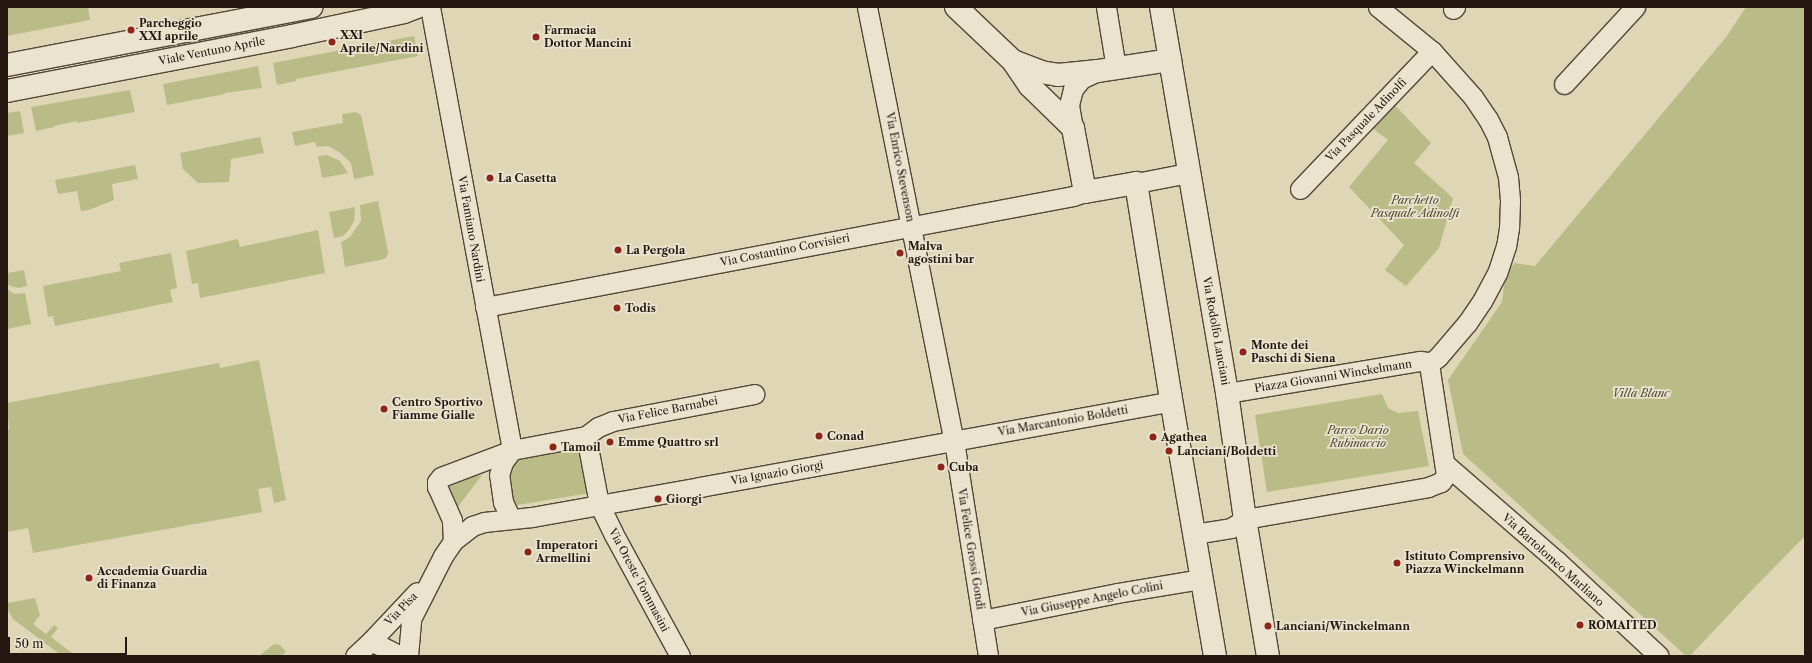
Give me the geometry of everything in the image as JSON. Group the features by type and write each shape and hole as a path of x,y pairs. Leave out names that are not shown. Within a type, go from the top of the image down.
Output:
{"street":[{"name":"Viale Ventuno Aprile","path":"7,65 140,40 267,12 312,7"},
{"name":"Viale Ventuno Aprile","path":"15,89 292,36 404,12 417,7"},
{"name":"Via Famiano Nardini","path":"430,7 512,450"},
{"path":"956,7 1013,61 1030,86 1073,128"},
{"path":"1106,7 1107,70"},
{"name":"Via Rodolfo Lanciani","path":"1161,7 1188,173 1227,393 1245,519 1268,656"},
{"path":"1194,534 1231,528 1245,519 1436,485 1444,480 1445,464 1429,364 1438,357 1467,323 1493,282 1506,246 1510,201 1505,161 1488,119 1464,85 1432,51 1378,7"},
{"path":"1564,84 1635,7"},
{"name":"Via Enrico Stevenson","path":"869,8 954,441"},
{"path":"140,40 144,64"},
{"name":"Via Pasquale Adinolfi","path":"1300,189 1432,51"},
{"path":"1013,61 1050,75 1107,70 1170,60"},
{"path":"15,89 32,61"},
{"path":"1107,70 1081,79 1073,89 1069,106 1085,192 1188,173"},
{"path":"1136,182 1171,401 1215,656"},
{"name":"Via Costantino Corvisieri","path":"485,307 1073,196 1085,192"},
{"name":"Piazza Giovanni Winckelmann","path":"1227,393 1420,361 1429,364"},
{"name":"Via Felice Barnabei","path":"586,436 606,423 622,418 754,394"},
{"name":"Via Marcantonio Boldetti","path":"954,441 1171,401"},
{"path":"408,656 411,619 452,541 452,520 438,492 437,482 441,477 448,473 494,458 512,450 586,436"},
{"name":"Via Oreste Tommasini","path":"586,436 599,504 613,533 680,656"},
{"name":"Via Ignazio Giorgi","path":"452,541 472,526 484,522 599,504 954,441"},
{"name":"Via Felice Grossi Gondi","path":"954,441 988,656"},
{"path":"510,519 503,502 499,474 503,462 512,450"},
{"name":"Via Bartolomeo Marliano","path":"1445,464 1557,561 1660,656"},
{"name":"Via Pisa","path":"355,656 432,577"},
{"name":"Via Giuseppe Angelo Colini","path":"982,620 1118,593 1202,579"},
{"path":"371,641 400,656"}],"green space":[{"path":"7,7 88,7 90,20 7,36"},
{"name":"Villa Blanc","path":"1746,7 1805,7 1805,536 1690,656 1686,656 1463,454 1448,380 1502,302 1505,277 1514,263 1535,266 1727,36"},
{"path":"263,26 265,27 265,32 157,51 156,49"},
{"path":"414,36 418,56 296,79 296,81 277,85 273,63"},
{"path":"258,66 262,88 224,93 225,94 167,105 163,84"},
{"path":"130,90 135,112 77,123 77,121 36,131 31,107"},
{"name":"Parchetto Pasquale Adinolfi","path":"1390,100 1431,143 1414,163 1453,198 1439,248 1406,286 1385,270 1404,245 1349,187 1388,140 1367,124"},
{"path":"20,111 24,133 7,136 7,113"},
{"path":"356,112 361,115 374,175 354,179 351,163 339,152 328,146 317,147 315,142 295,146 292,132 343,123 342,114"},
{"path":"260,137 264,153 231,159 229,182 198,183 183,169 180,153"},
{"path":"327,155 340,161 348,173 322,178 318,156"},
{"path":"135,165 138,179 112,184 114,200 89,210 81,211 77,191 58,194 55,180"},
{"path":"378,201 388,252 387,256 384,259 345,267 341,242 350,237 361,221 360,205"},
{"path":"355,207 354,221 349,230 343,236 334,238 329,212"},
{"path":"318,230 325,273 200,298 198,283 192,284 186,251 238,239 240,247"},
{"path":"171,253 177,288 170,290 173,302 55,326 53,316 48,317 43,286 121,271 119,263"},
{"path":"24,270 27,286 19,288 10,286 7,283 7,273"},
{"path":"7,289 14,294 25,293 31,324 7,329"},
{"path":"259,360 286,500 274,503 271,487 258,489 262,512 33,553 28,528 7,532 7,430 9,429 7,403 219,363 220,368"},
{"name":"Parco Dario Rubinaccio","path":"1382,394 1388,408 1398,413 1418,411 1429,466 1267,492 1255,415"},
{"path":"582,448 590,493 512,506 506,469 514,461"},
{"path":"482,475 457,508 448,494 449,486 454,480"},
{"path":"35,598 40,615 33,624 46,634 54,625 58,628 51,637 76,656 62,656 13,619 9,612 7,603"},
{"path":"274,644 280,645 286,652 281,656 259,656"}],"place":[{"name":"Parcheggio XXI aprile","path":"131,30"},
{"name":"Farmacia Dottor Mancini","path":"536,37"},
{"name":"XXI Aprile/Nardini","path":"332,42"},
{"name":"La Casetta","path":"490,178"},
{"name":"La Pergola","path":"618,250"},
{"name":"Malva agostini bar","path":"900,253"},
{"name":"Todis","path":"617,308"},
{"name":"Monte dei Paschi di Siena","path":"1243,352"},
{"name":"Centro Sportivo Fiamme Gialle","path":"384,409"},
{"name":"Conad","path":"819,436"},
{"name":"Agathea","path":"1153,437"},
{"name":"Emme Quattro srl","path":"610,442"},
{"name":"Tamoil","path":"553,447"},
{"name":"Lanciani/Boldetti","path":"1169,451"},
{"name":"Cuba","path":"941,467"},
{"name":"Giorgi","path":"658,499"},
{"name":"Imperatori Armellini","path":"528,552"},
{"name":"Istituto Comprensivo Piazza Winckelmann","path":"1397,563"},
{"name":"Accademia Guardia di Finanza","path":"89,578"},
{"name":"ROMAITED","path":"1580,625"},
{"name":"Lanciani/Winckelmann","path":"1268,626"}]}
